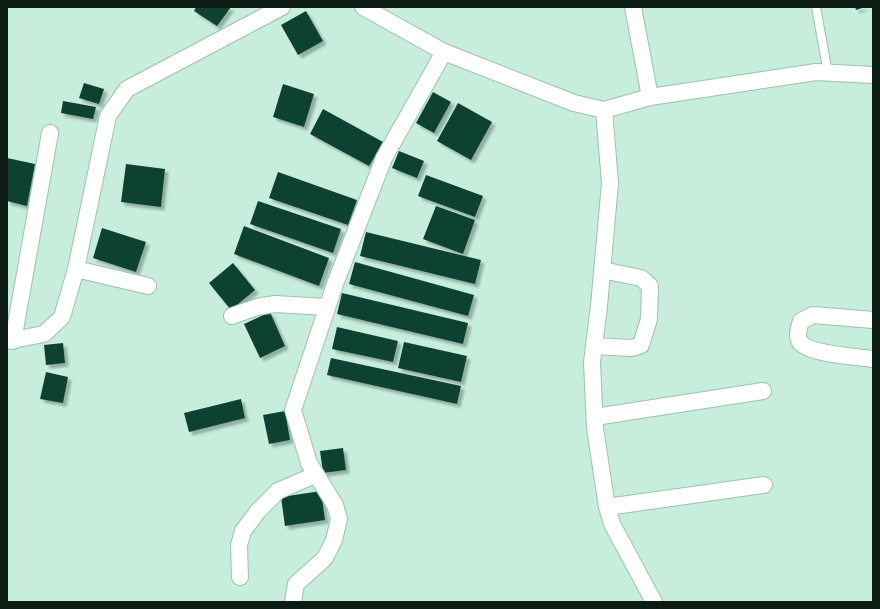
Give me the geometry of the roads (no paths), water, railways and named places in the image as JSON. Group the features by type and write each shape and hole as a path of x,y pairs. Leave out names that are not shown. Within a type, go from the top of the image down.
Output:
{"street":[{"path":"50,133 10,341 44,334 62,317 76,269 108,116 127,89 282,7"},
{"path":"363,7 444,52 574,104 604,110 650,97 816,72 873,75"},
{"path":"633,7 650,97"},
{"path":"293,602 296,584 325,558 334,540 339,519 335,505 315,475 309,463 293,410 328,307 384,158 444,52"},
{"path":"604,110 610,183 592,362 595,417 607,508 612,524 654,602"},
{"path":"76,269 148,286"},
{"path":"594,346 632,348 641,345 649,319 650,286 641,278 602,270"},
{"path":"232,316 257,307 275,304 328,307"},
{"path":"873,320 813,315 801,321 798,337 801,344 810,350 873,359"},
{"path":"595,417 763,391"},
{"path":"240,577 239,545 243,531 258,511 278,491 315,475"},
{"path":"607,508 764,485"}],"lane":[{"path":"816,7 828,73"}]}
